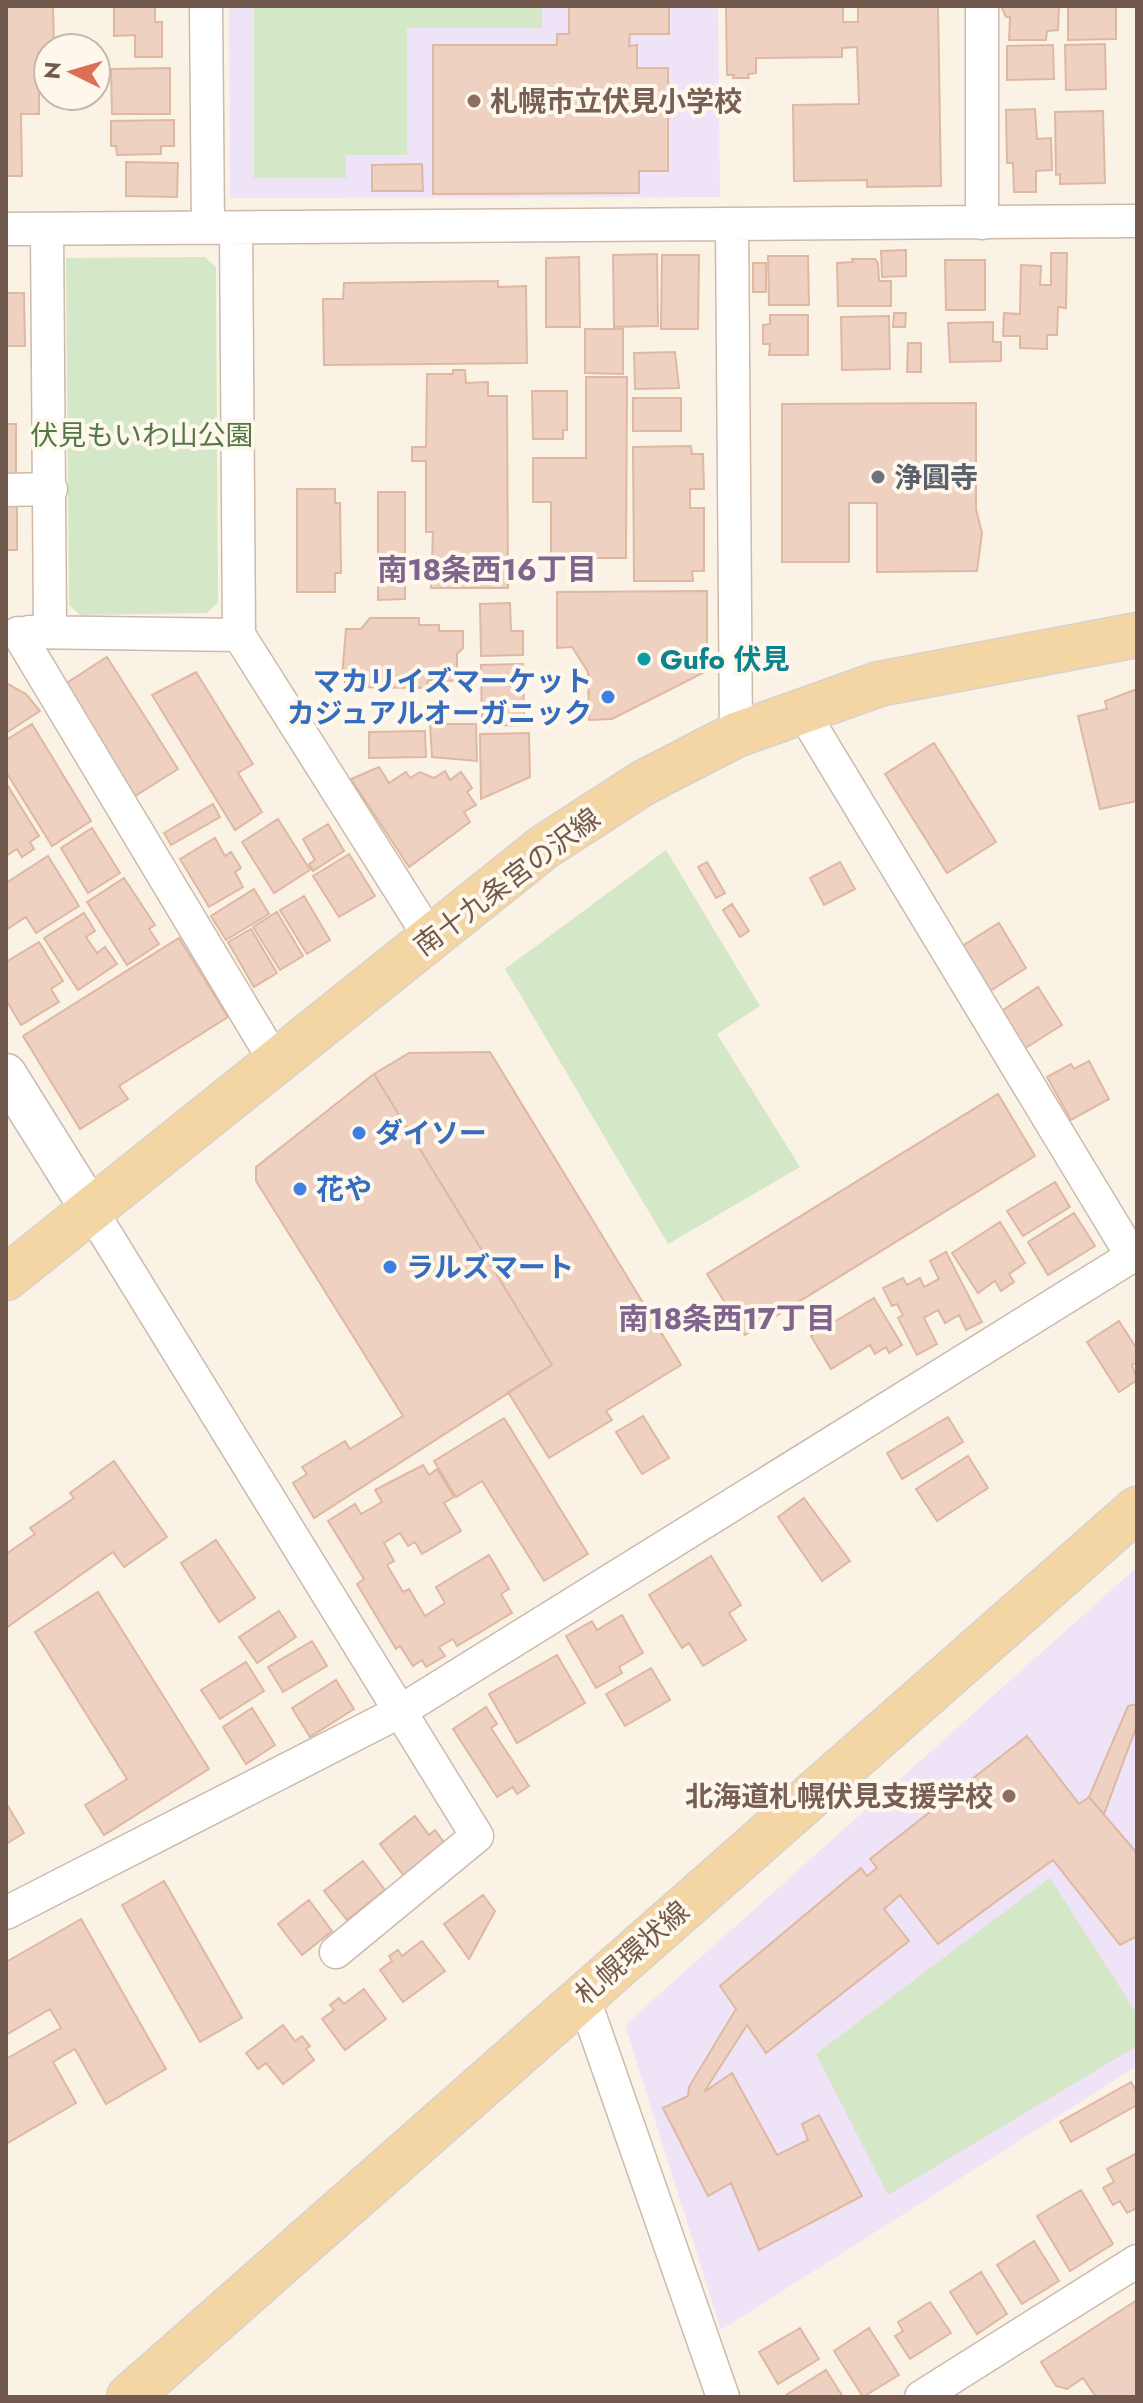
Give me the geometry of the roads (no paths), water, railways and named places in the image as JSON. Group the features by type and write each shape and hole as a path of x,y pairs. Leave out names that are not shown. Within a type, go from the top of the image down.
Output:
{"main road":[{"name":"南十九条宮の沢線","path":"6,1278 544,847 643,783 736,735 801,709 879,684 1137,635"},
{"name":"札幌環状線","path":"129,2397 1137,1509"}],"street":[{"path":"206,6 222,227 239,635 431,939"},
{"path":"982,6 982,223"},
{"path":"6,229 1137,221"},
{"path":"732,225 736,735"},
{"path":"47,229 50,630"},
{"path":"6,490 51,489"},
{"path":"239,635 50,630 12,634 276,1063"},
{"path":"6,1913 399,1712 1135,1254 801,709"},
{"path":"6,1074 477,1836 336,1952"},
{"path":"583,1996 723,2397"},
{"path":"921,2397 1137,2261"}],"place":[{"name":"札幌市立伏見小学校","path":"474,101"},
{"name":"浄圓寺","path":"878,477"},
{"name":"Gufo 伏見","path":"644,659"},
{"name":"マカリイズマーケット カジュアルオーガニック","path":"608,697"},
{"name":"ダイソー","path":"359,1133"},
{"name":"花や","path":"300,1189"},
{"name":"ラルズマート","path":"390,1267"},
{"name":"北海道札幌伏見支援学校","path":"1009,1796"}],"district":[{"name":"南18条西16丁目","path":"487,569"},
{"name":"南18条西17丁目","path":"727,1318"}],"park label":[{"name":"伏見もいわ山公園","path":"142,435"}]}
